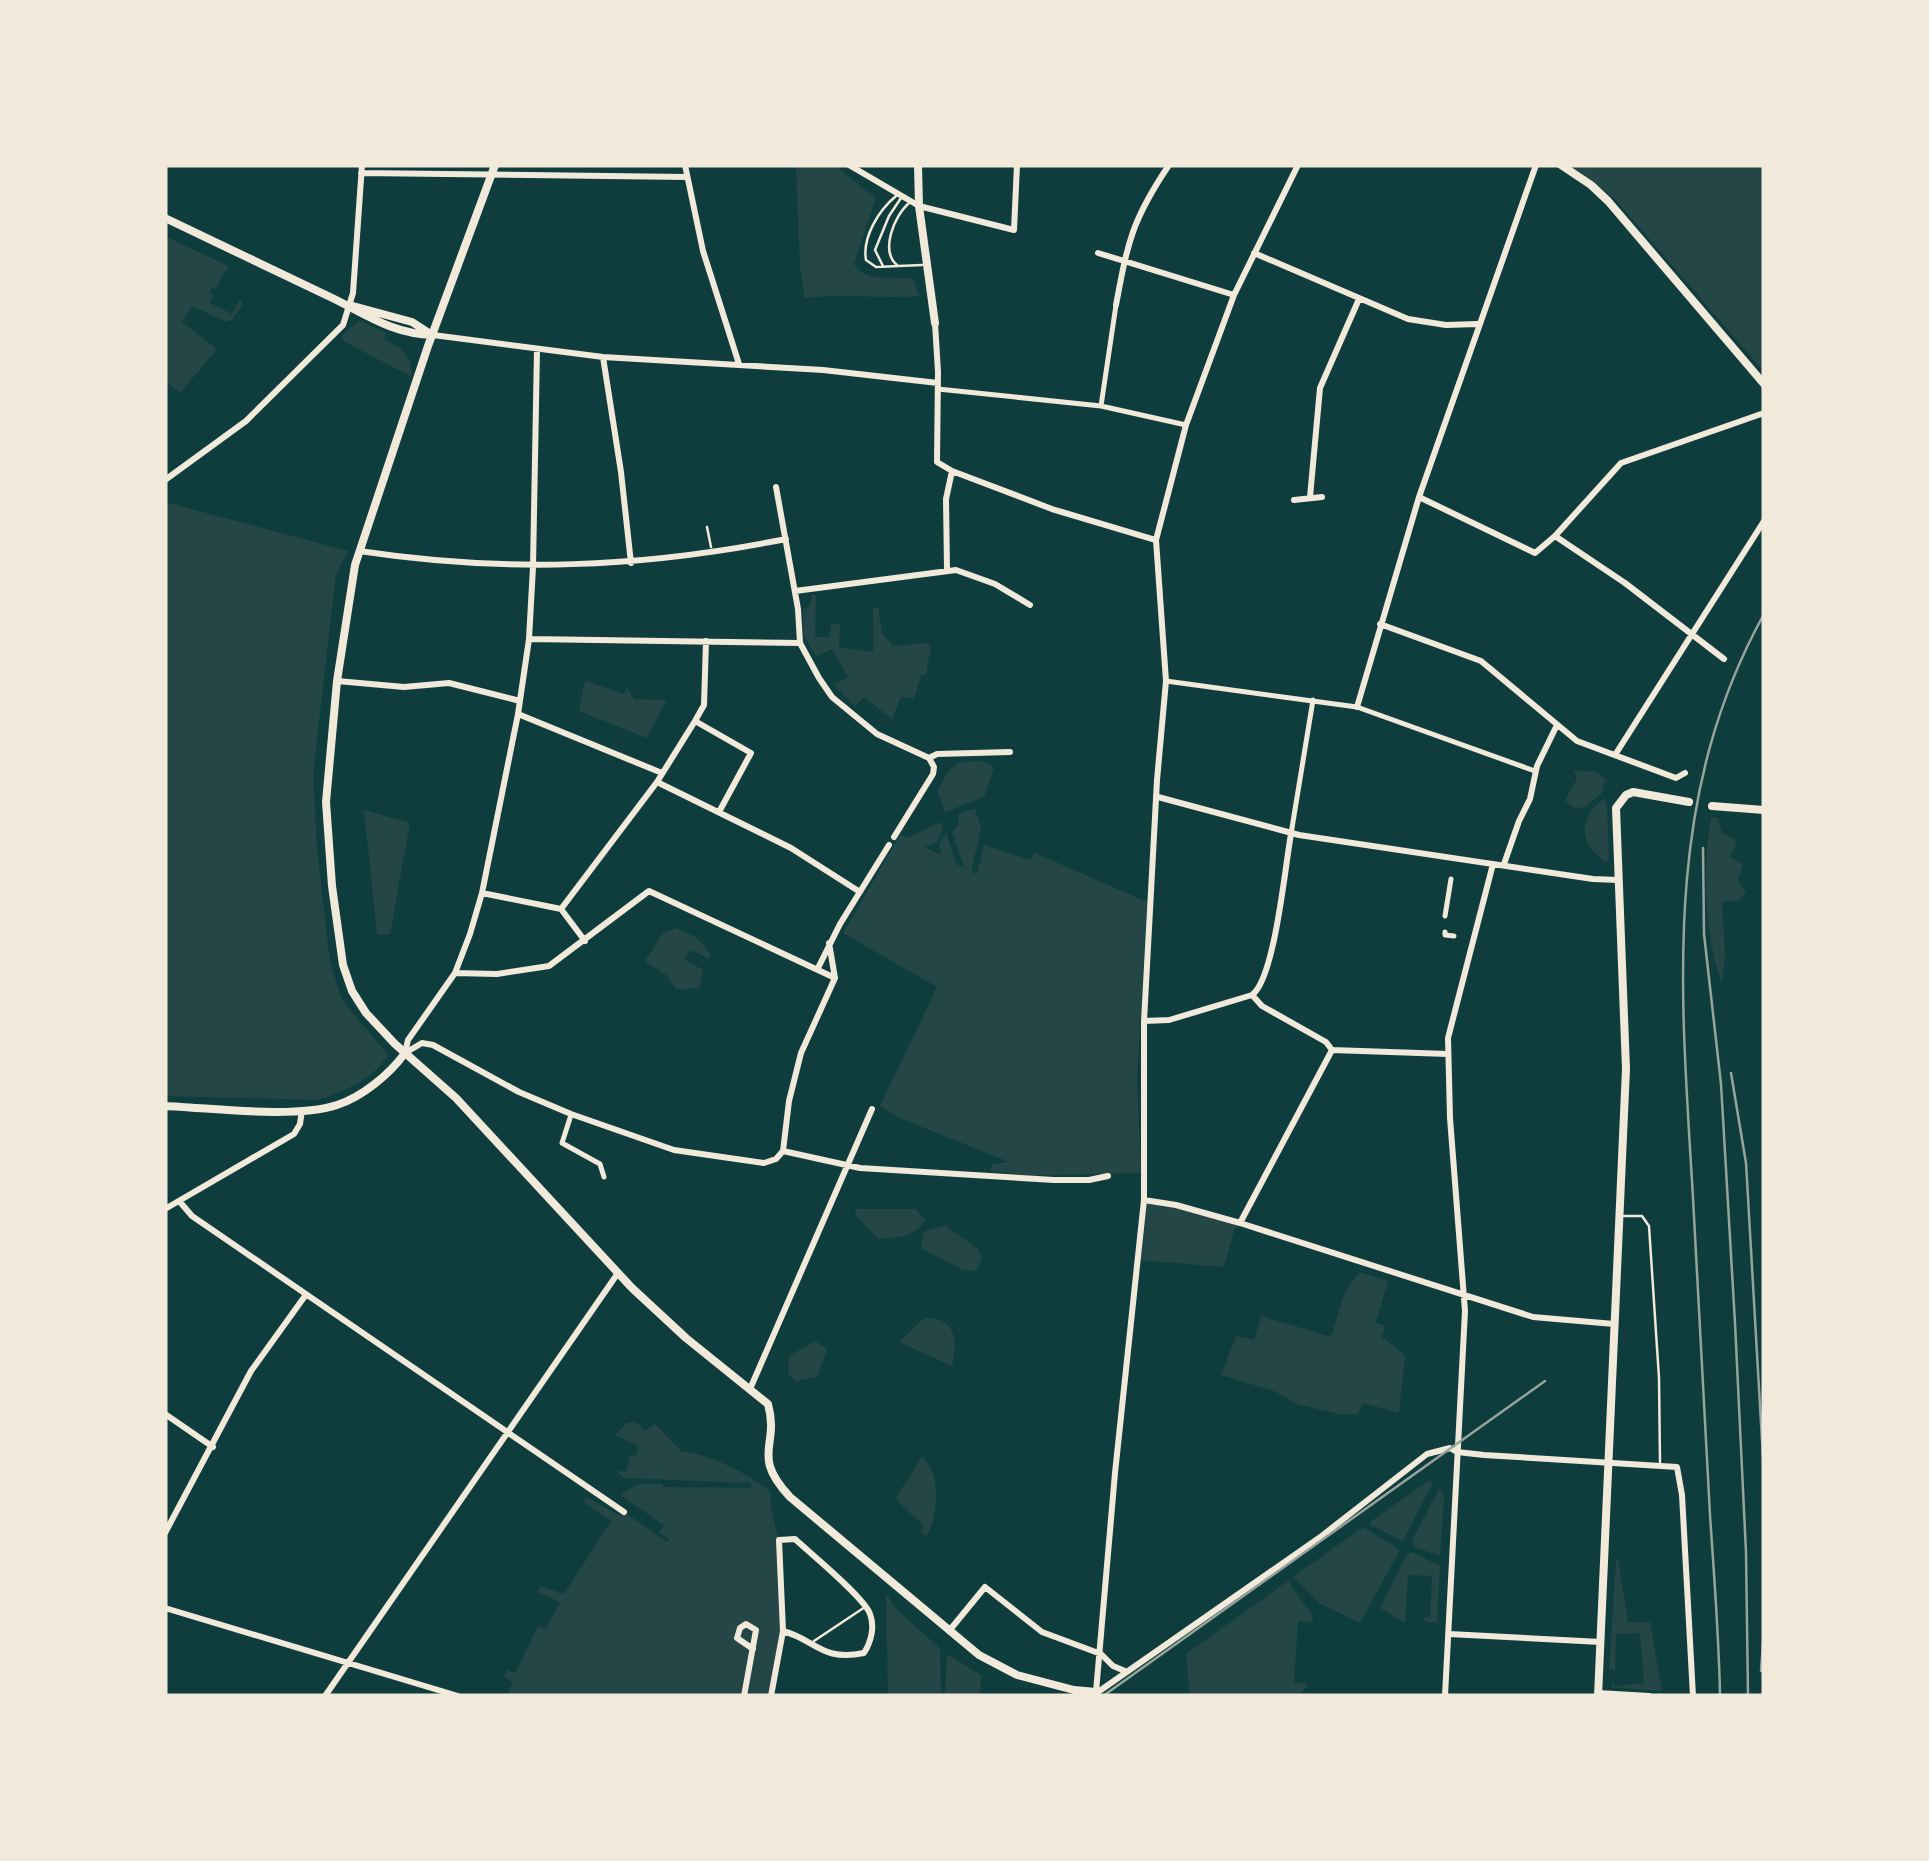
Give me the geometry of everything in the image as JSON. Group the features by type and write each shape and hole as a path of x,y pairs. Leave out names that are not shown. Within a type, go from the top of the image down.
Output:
{"street":[{"path":"495,165 432,335 364,551 338,681 326,802 332,886 343,966 352,991 366,1012 456,1098 618,1273 686,1338 768,1404 768,1465 790,1497 948,1632 979,1655 1017,1675 1096,1694 1318,1538 1428,1454 1450,1448 1457,1452 1675,1466 1679,1472 1693,1696"},
{"path":"685,165 704,252 739,364"},
{"path":"849,165 907,200 1014,230 1017,165"},
{"path":"918,165 907,200 927,264 935,323 936,462 1052,509 1156,540"},
{"path":"1101,406 1123,260 1141,207 1169,165"},
{"path":"1096,1694 1144,1200 1144,1021 1166,681 1156,540 1186,425 1234,295 1298,165"},
{"path":"1357,706 1419,496 1536,165"},
{"path":"1560,165 1608,200 1764,384"},
{"path":"165,480 246,420 343,325 350,306 362,169 687,177"},
{"path":"165,218 350,306 412,322 432,335 602,357 848,372 1101,406 1186,425"},
{"path":"1098,253 1234,295"},
{"path":"1254,253 1359,300 1428,323 1478,324"},
{"path":"1310,497 1320,388 1359,300"},
{"path":"405,1053 408,1040 455,973 482,893 518,714 529,639 533,567 537,350"},
{"path":"602,357 622,472 631,563"},
{"path":"1419,496 1535,553 1622,463 1764,413"},
{"path":"946,569 946,499 952,471"},
{"path":"776,487 800,642 832,697 877,734 933,762 933,774 818,968"},
{"path":"1294,500 1322,497"},
{"path":"1616,755 1764,521"},
{"path":"1555,536 1625,582 1724,659"},
{"path":"364,551 455,563 533,567 631,563 713,554 786,540"},
{"path":"794,591 946,569 976,575 1030,605"},
{"path":"1380,624 1480,662 1577,740 1676,778 1685,773"},
{"path":"529,639 800,642"},
{"path":"561,909 657,782 704,705 706,641"},
{"path":"338,681 404,687 449,684 520,700"},
{"path":"1166,681 1357,706 1535,772"},
{"path":"1144,1021 1169,1020 1252,996 1260,988 1272,950 1313,700"},
{"path":"518,714 662,773"},
{"path":"695,721 748,749 750,758 720,812"},
{"path":"1504,864 1530,799 1535,772 1556,726"},
{"path":"929,758 937,754 1010,752"},
{"path":"657,782 792,848 860,892"},
{"path":"1648,1696 1598,1694 1626,1069 1616,808 1626,795 1647,792 1689,802"},
{"path":"1158,797 1291,834 1453,862 1504,864 1618,880"},
{"path":"1712,806 1764,810"},
{"path":"1446,1696 1464,1294 1448,1054 1450,1027 1471,938 1494,864"},
{"path":"1446,916 1451,880"},
{"path":"455,973 472,976 539,970 585,941 649,891 835,978"},
{"path":"482,893 561,909 585,941"},
{"path":"1445,932 1445,936 1454,936"},
{"path":"165,1106 302,1110 346,1102 377,1081 405,1053 422,1044 433,1045 520,1092 571,1114 688,1153 764,1163 776,1159 783,1151 789,1101 801,1053 835,978 830,943"},
{"path":"1252,996 1262,1006 1326,1042 1332,1050"},
{"path":"1332,1050 1448,1054"},
{"path":"1240,1223 1332,1050"},
{"path":"750,1389 872,1109"},
{"path":"165,1209 294,1134 302,1110"},
{"path":"571,1114 562,1143 600,1164 604,1177"},
{"path":"783,1151 848,1166 1010,1178 1089,1180 1108,1176"},
{"path":"1144,1200 1240,1223 1533,1317 1614,1324"},
{"path":"180,1202 192,1216 305,1296 624,1512"},
{"path":"325,1696 618,1273"},
{"path":"165,1533 251,1372 305,1296"},
{"path":"165,1414 214,1446"},
{"path":"771,1696 783,1632 778,1540 795,1539 866,1606 872,1628 870,1644 864,1653 834,1654 783,1632"},
{"path":"948,1632 985,1587 1042,1632 1102,1654 1118,1670 1131,1669"},
{"path":"165,1608 458,1696"},
{"path":"1449,1634 1601,1642"},
{"path":"744,1696 754,1649"}],"lane":[{"path":"898,266 890,260 888,251 907,200"},
{"path":"884,267 876,250 889,216 907,200"},
{"path":"907,200 881,212 865,250 870,264 927,264"},
{"path":"707,528 713,554"},
{"path":"1619,1216 1642,1216 1649,1226 1660,1464"},
{"path":"808,1645 866,1606"}],"shaded area":[{"path":"796,165 834,165 876,198 854,264 873,276 913,279 919,296 805,298"},
{"path":"1568,165 1764,165 1764,372 1614,198"},
{"path":"165,236 228,266 216,289 212,287 209,292 213,295 210,303 232,314 240,299 243,303 232,320 226,322 192,306 182,322 217,349 180,393 165,381"},
{"path":"360,320 386,333 384,340 405,353 412,377 343,341 342,335"},
{"path":"165,502 348,551 336,574 313,774 317,849 330,962 342,1000 388,1055 366,1078 318,1100 165,1096"},
{"path":"812,594 816,596 815,637 830,637 831,625 840,623 839,647 873,652 873,608 878,608 882,633 893,646 928,643 931,647 926,675 921,675 914,699 901,697 892,719 864,697 855,707 834,685 848,677 832,649 816,657 804,636 803,609 810,606"},
{"path":"585,681 624,694 627,687 634,699 667,700 647,738 579,711"},
{"path":"982,761 994,767 984,797 945,812 937,791 950,770 964,762"},
{"path":"1574,770 1596,772 1605,779 1602,793 1583,808 1573,807 1565,800 1577,779"},
{"path":"1603,799 1607,803 1606,862 1590,847 1585,831 1589,815"},
{"path":"975,808 981,829 971,872 977,874 984,845 1031,860 1035,853 1147,902 1137,1079 1141,1173 1015,1176 990,1171 993,1164 1009,1162 902,1119 880,1106 937,987 843,933 900,835 907,838 940,822 943,829 936,843 925,847 942,856 939,845 946,832 956,864 964,867 952,832 959,824 958,814"},
{"path":"364,810 410,823 390,934 377,935"},
{"path":"1711,817 1718,818 1722,833 1736,840 1730,856 1743,865 1738,880 1746,892 1739,900 1722,902 1722,984 1711,944 1706,901"},
{"path":"676,928 697,938 710,953 709,959 690,950 685,960 703,970 699,987 675,988 666,975 645,961 663,933"},
{"path":"1144,1200 1240,1223 1234,1230 1224,1267 1138,1260"},
{"path":"856,1209 916,1209 925,1220 912,1233 878,1239 855,1214"},
{"path":"945,1225 978,1249 982,1258 977,1271 963,1270 921,1248 924,1232"},
{"path":"1360,1272 1388,1281 1376,1323 1385,1326 1382,1337 1405,1355 1399,1413 1363,1403 1358,1414 1338,1414 1297,1404 1274,1391 1221,1375 1236,1336 1254,1340 1261,1316 1331,1337 1344,1293"},
{"path":"924,1318 949,1326 955,1347 952,1366 899,1342"},
{"path":"815,1341 827,1349 817,1377 796,1381 788,1374 789,1356"},
{"path":"636,1422 645,1431 655,1424 682,1452 730,1466 771,1492 784,1607 771,1696 506,1696 513,1682 504,1677 507,1670 515,1673 538,1626 546,1629 560,1602 537,1592 540,1586 564,1594 611,1521 583,1502 586,1497 621,1516 624,1512 667,1542 670,1540 659,1533 664,1525 621,1496 626,1491 650,1483 663,1487 751,1488 751,1483 623,1478 617,1470 626,1472 630,1455 636,1456 638,1446 615,1435 627,1423"},
{"path":"922,1457 933,1473 936,1494 927,1536 920,1532 924,1526 895,1499"},
{"path":"1428,1481 1433,1482 1403,1541 1371,1525 1370,1522"},
{"path":"1440,1487 1444,1496 1440,1556 1414,1547 1412,1541"},
{"path":"1363,1527 1400,1550 1360,1623 1319,1603 1293,1577"},
{"path":"1412,1552 1440,1566 1437,1622 1426,1622 1423,1617 1430,1617 1432,1576 1408,1575 1405,1623 1380,1608 1407,1554"},
{"path":"1618,1560 1628,1622 1650,1622 1662,1691 1611,1687 1614,1681 1615,1686 1644,1683 1640,1633 1616,1634 1615,1671 1609,1669"},
{"path":"1288,1581 1313,1617 1312,1622 1298,1621 1294,1682 1308,1684 1299,1696 1190,1696 1186,1654"},
{"path":"886,1594 899,1612 940,1648 941,1696 888,1696"},
{"path":"947,1654 981,1675 980,1696 945,1696"}],"tram line":[{"path":"1103,1696 1545,1381"}],"railway":[{"path":"1720,1696 1685,1047 1685,899 1693,827 1708,755 1731,684 1764,614"},
{"path":"1703,848 1704,934 1721,1084 1735,1323 1746,1552 1748,1696"},
{"path":"1731,1073 1746,1163 1764,1475"},
{"path":"1761,1671 1764,1629"}]}
